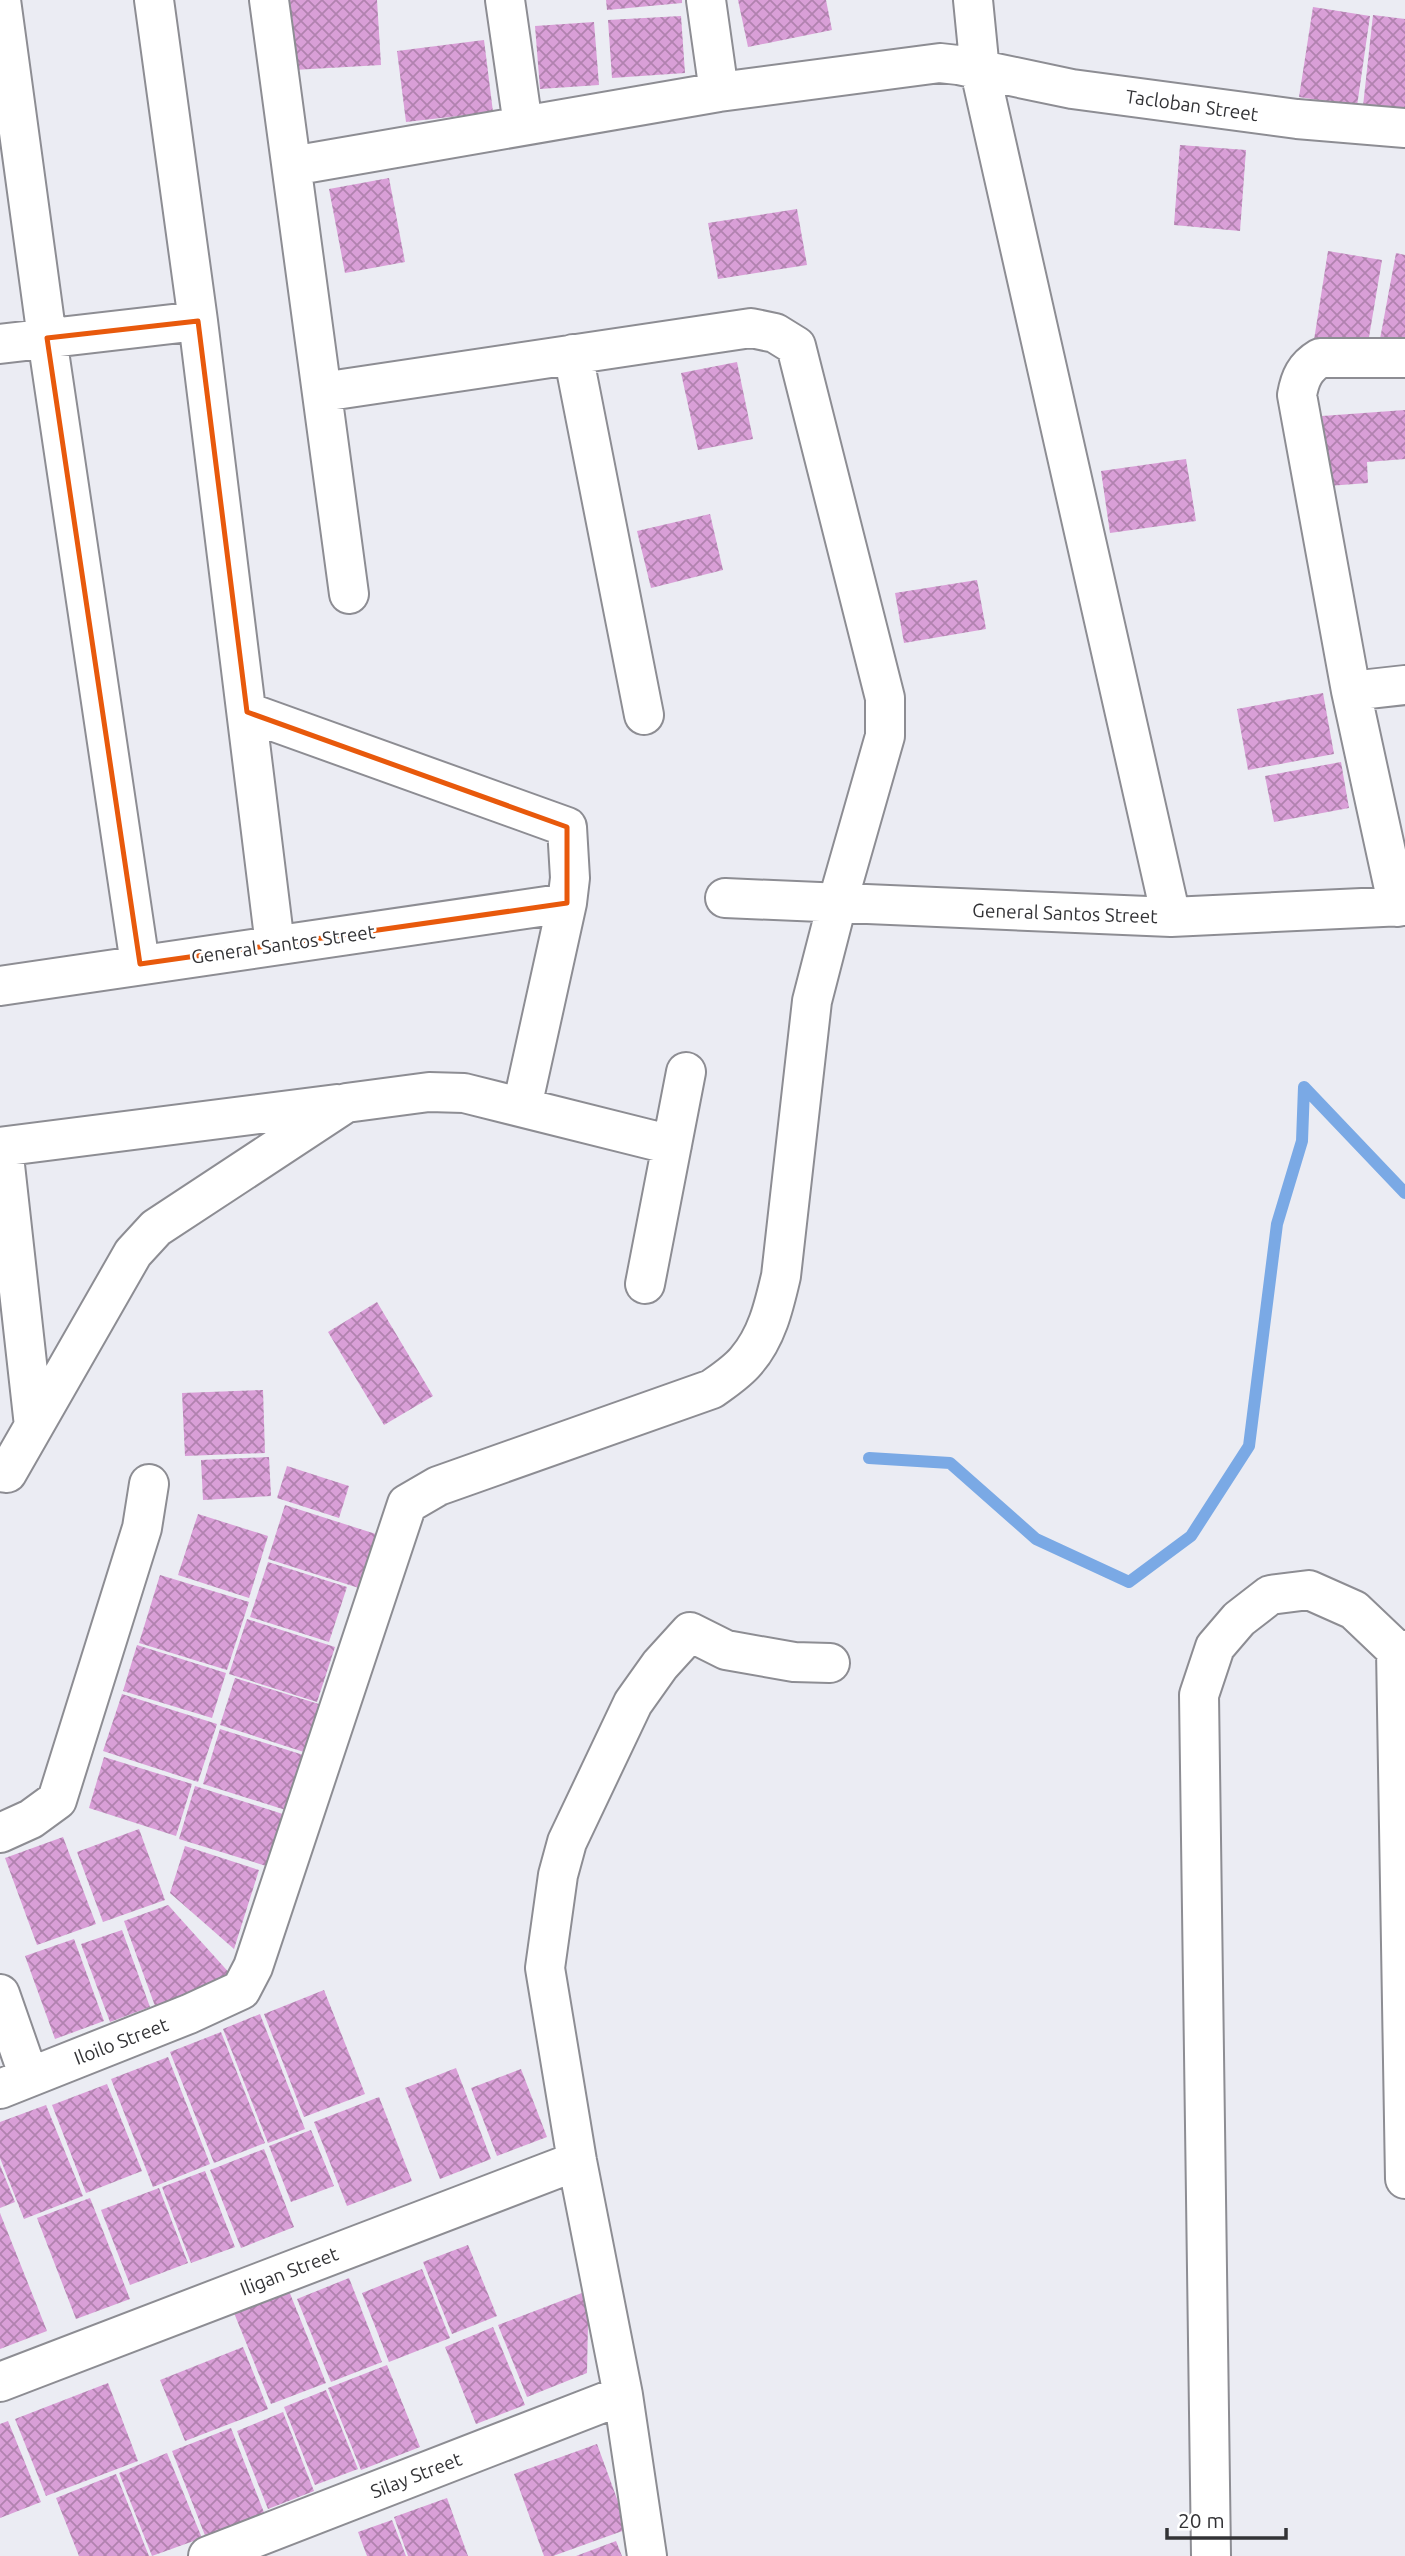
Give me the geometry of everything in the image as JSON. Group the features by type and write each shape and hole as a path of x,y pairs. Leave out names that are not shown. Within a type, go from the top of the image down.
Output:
{"street":[{"path":"1,0 47,338 140,964"},
{"path":"154,0 198,321 275,945"},
{"path":"269,0 349,594"},
{"path":"505,0 523,125"},
{"path":"706,0 719,92"},
{"path":"973,0 980,71 1171,917"},
{"name":"Tacloban Street","path":"292,166 719,92 940,64 958,65 1072,89 1297,119 1405,128"},
{"path":"0,344 198,321"},
{"path":"322,392 751,328 775,333 796,346 885,698 885,736 837,904"},
{"path":"573,354 644,715"},
{"path":"1401,907 1351,691 1297,395 1303,373 1310,364 1320,358 1405,358"},
{"path":"1351,691 1405,685"},
{"path":"247,712 567,827 570,878 567,903 522,1107"},
{"name":"General Santos Street","path":"725,898 1171,917 1401,907"},
{"name":"General Santos Street","path":"0,986 567,903"},
{"name":"Iloilo Street","path":"14,2083 190,2014 241,1990 253,1968 407,1504 438,1486 712,1389 745,1363 762,1338 781,1276 812,1002 837,904"},
{"path":"645,1284 686,1072"},
{"path":"34,1426 2,1147 429,1092 464,1093 672,1145"},
{"path":"0,1472 7,1473 133,1253 156,1228 346,1103"},
{"path":"0,1833 32,1819 57,1800 142,1528 149,1485"},
{"path":"1211,2556 1199,1695 1215,1647 1239,1619 1270,1595 1309,1590 1354,1610 1401,1650 1405,2179"},
{"path":"647,2556 623,2395 577,2161 545,1968 558,1875 567,1842 634,1703 660,1665 690,1632 726,1650 794,1662 830,1662"},
{"path":"0,1994 14,2083"},
{"name":"Iligan Street","path":"0,2382 577,2161"},
{"name":"Silay Street","path":"208,2556 623,2395"}],"highlighted area":[{"path":"198,321 247,712 567,827 567,903 140,964 47,338"}],"building":[{"path":"290,0 377,0 381,65 294,70"},
{"path":"606,0 682,0 682,3 607,10"},
{"path":"738,0 826,0 832,30 748,47"},
{"path":"1313,7 1370,16 1357,106 1299,97"},
{"path":"1373,15 1405,19 1405,111 1363,106"},
{"path":"681,16 685,73 612,78 608,20"},
{"path":"594,22 599,85 540,89 535,26"},
{"path":"484,40 493,112 406,122 397,51"},
{"path":"1180,145 1246,150 1240,231 1174,225"},
{"path":"389,178 405,262 345,273 329,189"},
{"path":"797,209 807,265 718,279 708,223"},
{"path":"1328,251 1382,260 1367,349 1314,340"},
{"path":"1396,253 1405,255 1405,344 1380,339"},
{"path":"737,362 753,439 698,450 681,373"},
{"path":"1405,410 1405,459 1367,462 1368,483 1328,486 1322,416"},
{"path":"1186,459 1196,521 1110,533 1101,471"},
{"path":"710,514 723,570 651,588 637,531"},
{"path":"977,580 986,629 904,643 895,593"},
{"path":"1323,693 1334,754 1248,770 1237,709"},
{"path":"1341,762 1349,808 1274,822 1265,776"},
{"path":"377,1302 433,1396 384,1425 328,1332"},
{"path":"263,1390 265,1453 185,1456 182,1393"},
{"path":"269,1457 271,1496 203,1500 201,1460"},
{"path":"287,1466 349,1486 339,1518 277,1498"},
{"path":"285,1505 382,1536 365,1590 268,1559"},
{"path":"198,1514 268,1536 249,1598 178,1575"},
{"path":"268,1562 347,1587 329,1642 250,1617"},
{"path":"160,1575 249,1602 227,1670 139,1643"},
{"path":"247,1619 335,1647 317,1702 229,1674"},
{"path":"137,1645 226,1673 212,1718 123,1691"},
{"path":"235,1678 322,1705 307,1753 220,1725"},
{"path":"122,1694 217,1724 198,1782 103,1751"},
{"path":"220,1729 313,1758 295,1813 203,1784"},
{"path":"104,1757 192,1784 176,1836 89,1808"},
{"path":"195,1786 292,1817 276,1869 179,1839"},
{"path":"139,1829 165,1900 103,1922 77,1852"},
{"path":"63,1837 96,1924 37,1945 5,1858"},
{"path":"185,1846 259,1870 234,1949 170,1893"},
{"path":"168,1905 233,1977 155,2006 124,1921"},
{"path":"122,1930 150,2007 110,2022 81,1944"},
{"path":"74,1939 104,2021 55,2039 25,1956"},
{"path":"324,1990 365,2094 304,2117 264,2014"},
{"path":"260,2014 305,2129 268,2143 223,2029"},
{"path":"221,2032 265,2143 214,2163 170,2052"},
{"path":"168,2057 210,2164 153,2187 111,2079"},
{"path":"456,2068 491,2159 440,2179 405,2088"},
{"path":"521,2069 547,2137 497,2156 471,2088"},
{"path":"107,2084 142,2171 86,2193 52,2105"},
{"path":"379,2097 412,2181 347,2206 314,2122"},
{"path":"46,2105 83,2196 24,2219 0,2158 0,2122"},
{"path":"311,2130 334,2186 291,2202 269,2146"},
{"path":"264,2149 294,2227 241,2248 210,2170"},
{"path":"0,2165 15,2202 0,2208"},
{"path":"205,2171 235,2247 191,2263 162,2187"},
{"path":"159,2188 188,2263 130,2285 101,2210"},
{"path":"90,2198 130,2299 76,2319 37,2218"},
{"path":"0,2213 47,2331 0,2349"},
{"path":"468,2245 497,2316 452,2334 423,2262"},
{"path":"422,2269 450,2338 389,2362 362,2293"},
{"path":"349,2278 382,2362 331,2382 297,2299"},
{"path":"289,2291 326,2383 271,2404 234,2313"},
{"path":"587,2291 598,2319 588,2324 587,2373 527,2397 498,2325"},
{"path":"493,2327 525,2405 476,2424 445,2347"},
{"path":"243,2347 268,2409 185,2441 160,2380"},
{"path":"387,2365 420,2447 361,2470 328,2388"},
{"path":"108,2383 138,2461 46,2496 15,2419"},
{"path":"326,2390 358,2469 315,2485 284,2407"},
{"path":"283,2412 314,2491 268,2509 237,2431"},
{"path":"8,2421 41,2502 0,2518 0,2424"},
{"path":"231,2428 265,2515 206,2538 172,2451"},
{"path":"597,2444 628,2529 553,2556 544,2556 514,2474"},
{"path":"167,2453 202,2538 152,2556 119,2473"},
{"path":"116,2474 149,2556 79,2556 56,2498"},
{"path":"447,2498 468,2556 408,2556 394,2517"},
{"path":"392,2520 406,2556 367,2556 358,2532"},
{"path":"616,2541 622,2556 576,2556"}],"waterway":[{"path":"869,1458 950,1463 1036,1539 1129,1582 1191,1536 1249,1446 1277,1224 1302,1141 1304,1087 1405,1193"}]}
